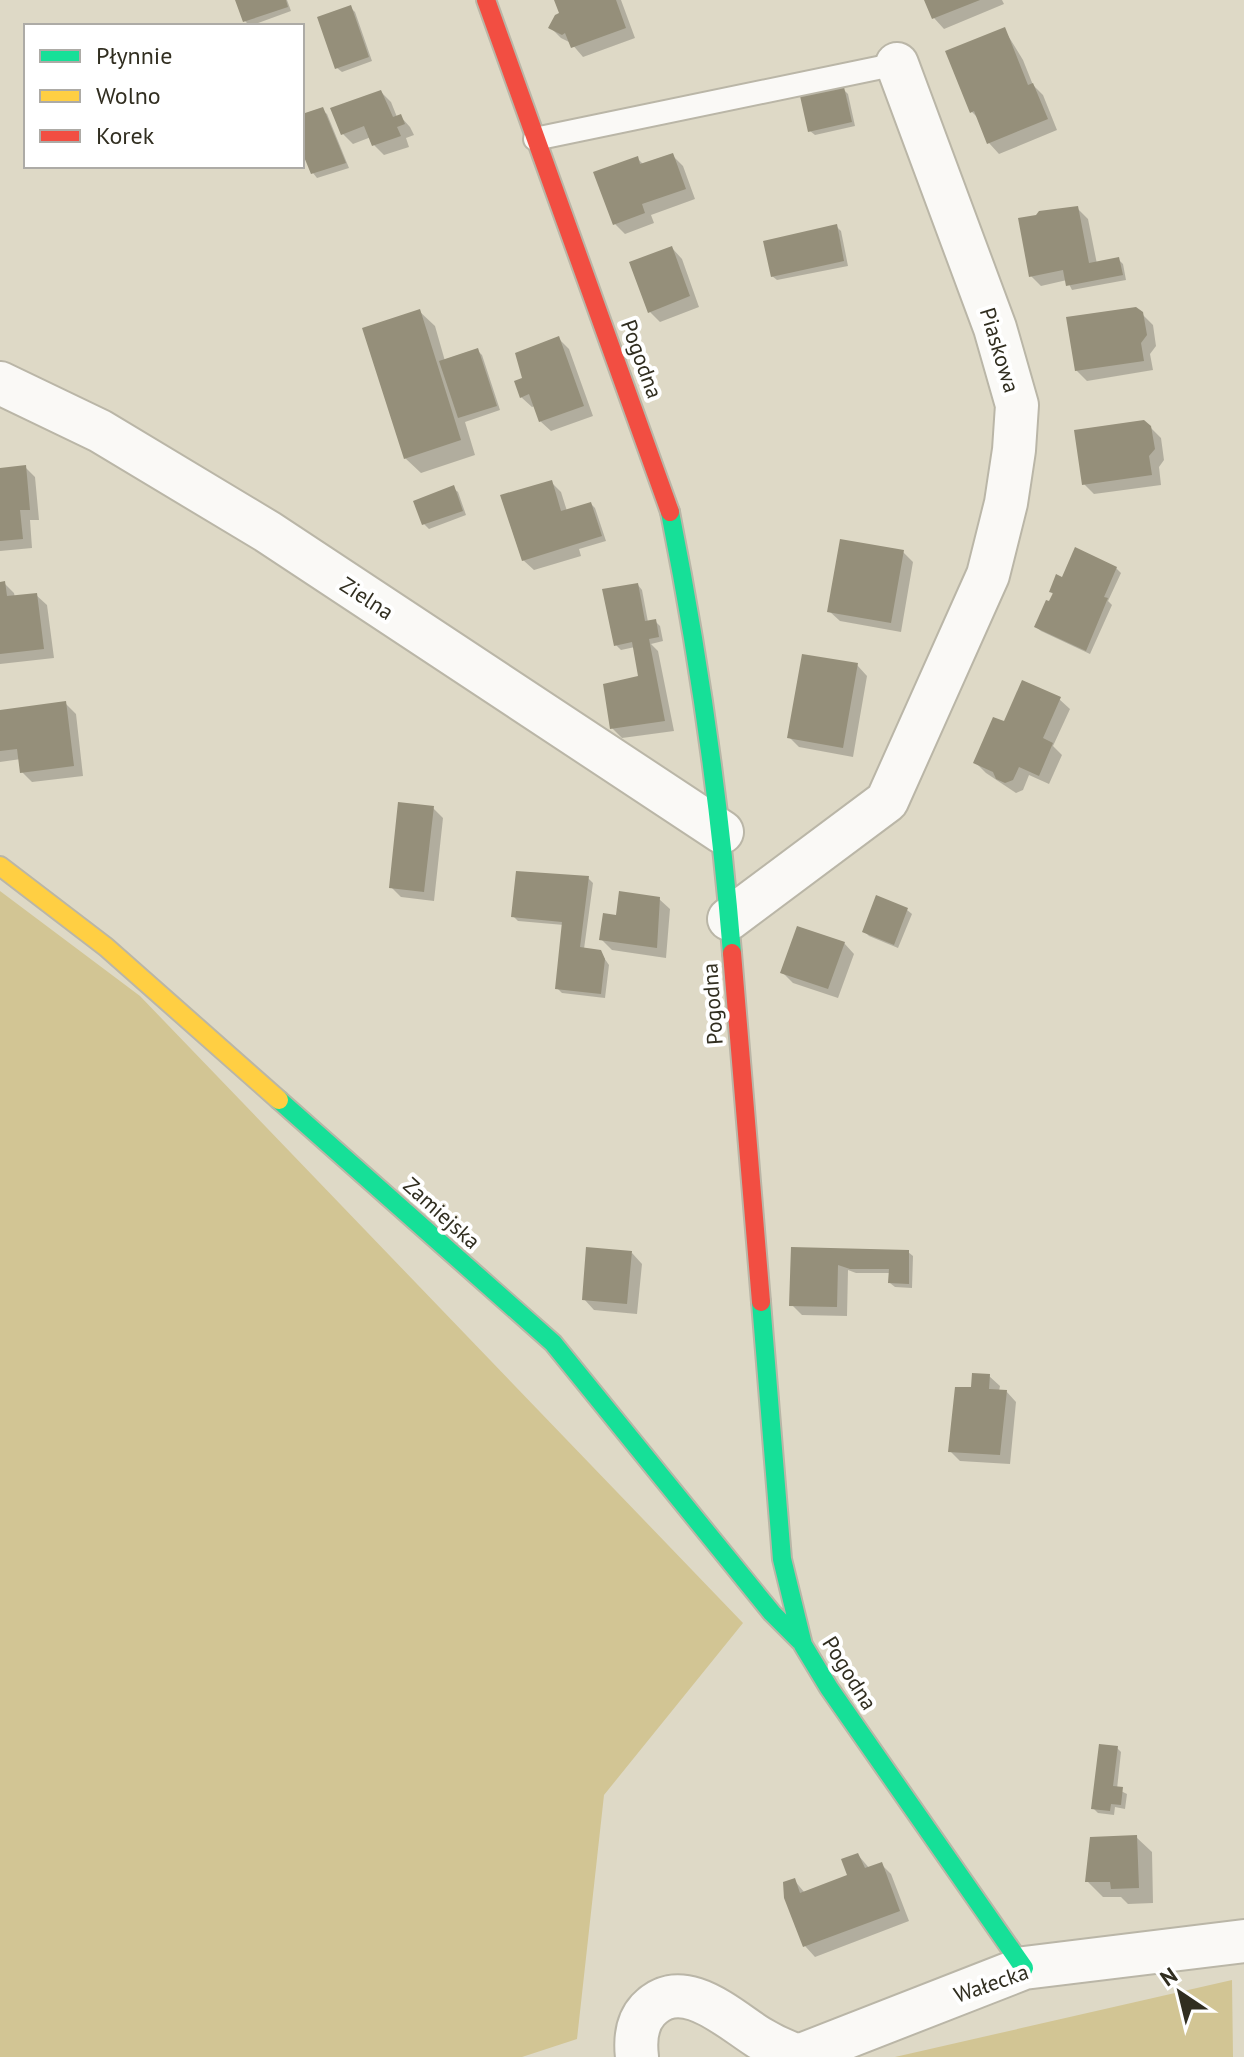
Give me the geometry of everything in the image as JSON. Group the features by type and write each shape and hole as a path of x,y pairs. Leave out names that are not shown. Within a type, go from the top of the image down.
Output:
{"street":[{"name":"Pogodna","path":"486,0 668,500 689,606 722,832 782,1559 803,1645 829,1688 1024,1968"},
{"name":"Piaskowa","path":"729,919 887,801 988,575 1006,503 1017,405 995,328 897,64"},
{"name":"Zielna","path":"0,383 100,431 268,532 722,832"},
{"name":"Zamiejska","path":"0,866 106,947 553,1343 772,1613 803,1645"},
{"name":"Wałecka","path":"797,2056 1024,1968 1244,1941"},
{"path":"637,2057 636,2036 640,2021 655,2003 673,1995 704,2003 769,2044 797,2056"}],"lane":[{"name":"Piaskowa","path":"535,139 897,64"}],"shaded area":[{"path":"0,891 140,996 743,1623 604,1795 577,2039 522,2057 0,2057"},
{"path":"1232,1980 1233,2057 895,2057"}],"building":[{"path":"235,0 286,0 288,7 243,22"},
{"path":"554,0 616,0 626,28 571,48 565,33 562,35 548,28 559,13"},
{"path":"924,0 980,0 932,19"},
{"path":"351,5 369,57 335,69 317,17"},
{"path":"1005,27 1028,85 1033,83 1048,119 987,144 974,111 970,113 945,51"},
{"path":"844,87 852,122 808,132 800,96"},
{"path":"381,90 393,117 401,114 405,124 397,127 401,136 372,146 364,126 341,135 330,108"},
{"path":"323,107 346,163 311,174 304,157 304,113"},
{"path":"673,153 686,189 642,204 645,213 613,225 593,172 638,156 640,164"},
{"path":"1078,206 1089,263 1119,257 1123,275 1066,286 1063,270 1029,277 1018,218 1036,215 1039,211"},
{"path":"837,224 844,261 771,277 763,241"},
{"path":"672,246 690,296 648,313 629,262"},
{"path":"1136,307 1143,312 1147,335 1141,343 1144,361 1075,371 1066,317"},
{"path":"420,309 461,440 404,459 362,328"},
{"path":"559,336 584,406 539,422 529,394 520,398 514,381 522,378 515,353"},
{"path":"478,348 497,406 458,418 439,361"},
{"path":"1144,420 1151,426 1155,449 1149,456 1152,475 1082,485 1074,430"},
{"path":"26,465 30,510 20,510 23,539 0,541 0,468"},
{"path":"552,480 561,511 591,502 602,536 522,561 500,495"},
{"path":"454,485 463,511 422,525 413,501"},
{"path":"840,539 904,550 891,623 827,612"},
{"path":"1075,547 1117,567 1086,651 1034,627 1046,600 1049,601 1053,593 1049,592 1056,574 1062,577"},
{"path":"5,581 7,596 37,593 44,649 0,654 0,582"},
{"path":"638,583 645,621 656,619 659,637 649,639 665,721 610,729 603,684 638,676 632,642 614,646 602,589"},
{"path":"802,654 858,663 843,748 787,738"},
{"path":"1022,680 1061,697 1043,738 1053,743 1039,776 1019,767 1013,780 1005,783 996,779 993,772 973,763 993,717 1004,721"},
{"path":"66,701 74,766 20,773 17,749 0,751 0,710"},
{"path":"398,802 434,806 424,892 389,888"},
{"path":"516,871 589,876 580,947 601,950 605,959 601,994 555,989 562,922 511,917"},
{"path":"619,891 660,897 657,948 599,940 603,913 616,915"},
{"path":"876,895 908,908 894,945 862,932"},
{"path":"797,926 845,942 828,989 780,973"},
{"path":"586,1247 632,1251 627,1304 582,1300"},
{"path":"791,1247 909,1250 909,1284 888,1283 889,1269 850,1269 838,1265 837,1307 789,1306"},
{"path":"972,1373 990,1374 989,1389 1007,1390 1000,1455 948,1452 955,1387 971,1387"},
{"path":"1099,1744 1118,1746 1113,1786 1123,1787 1121,1805 1111,1804 1110,1811 1091,1809"},
{"path":"1137,1835 1139,1888 1111,1889 1110,1882 1085,1882 1090,1837"},
{"path":"858,1853 865,1868 882,1862 900,1911 803,1947 784,1898 783,1882 795,1878 800,1893 847,1875 841,1859"}],"traffic: fast":[{"path":"670,512 707,732 732,953"},
{"path":"279,1100 553,1343 772,1613 800,1641"},
{"path":"761,1302 782,1559 803,1645 829,1688 1024,1968"}],"traffic: slow":[{"path":"0,866 106,947 279,1100"}],"traffic: jam":[{"path":"486,0 670,512"},
{"path":"732,953 761,1302"}]}
